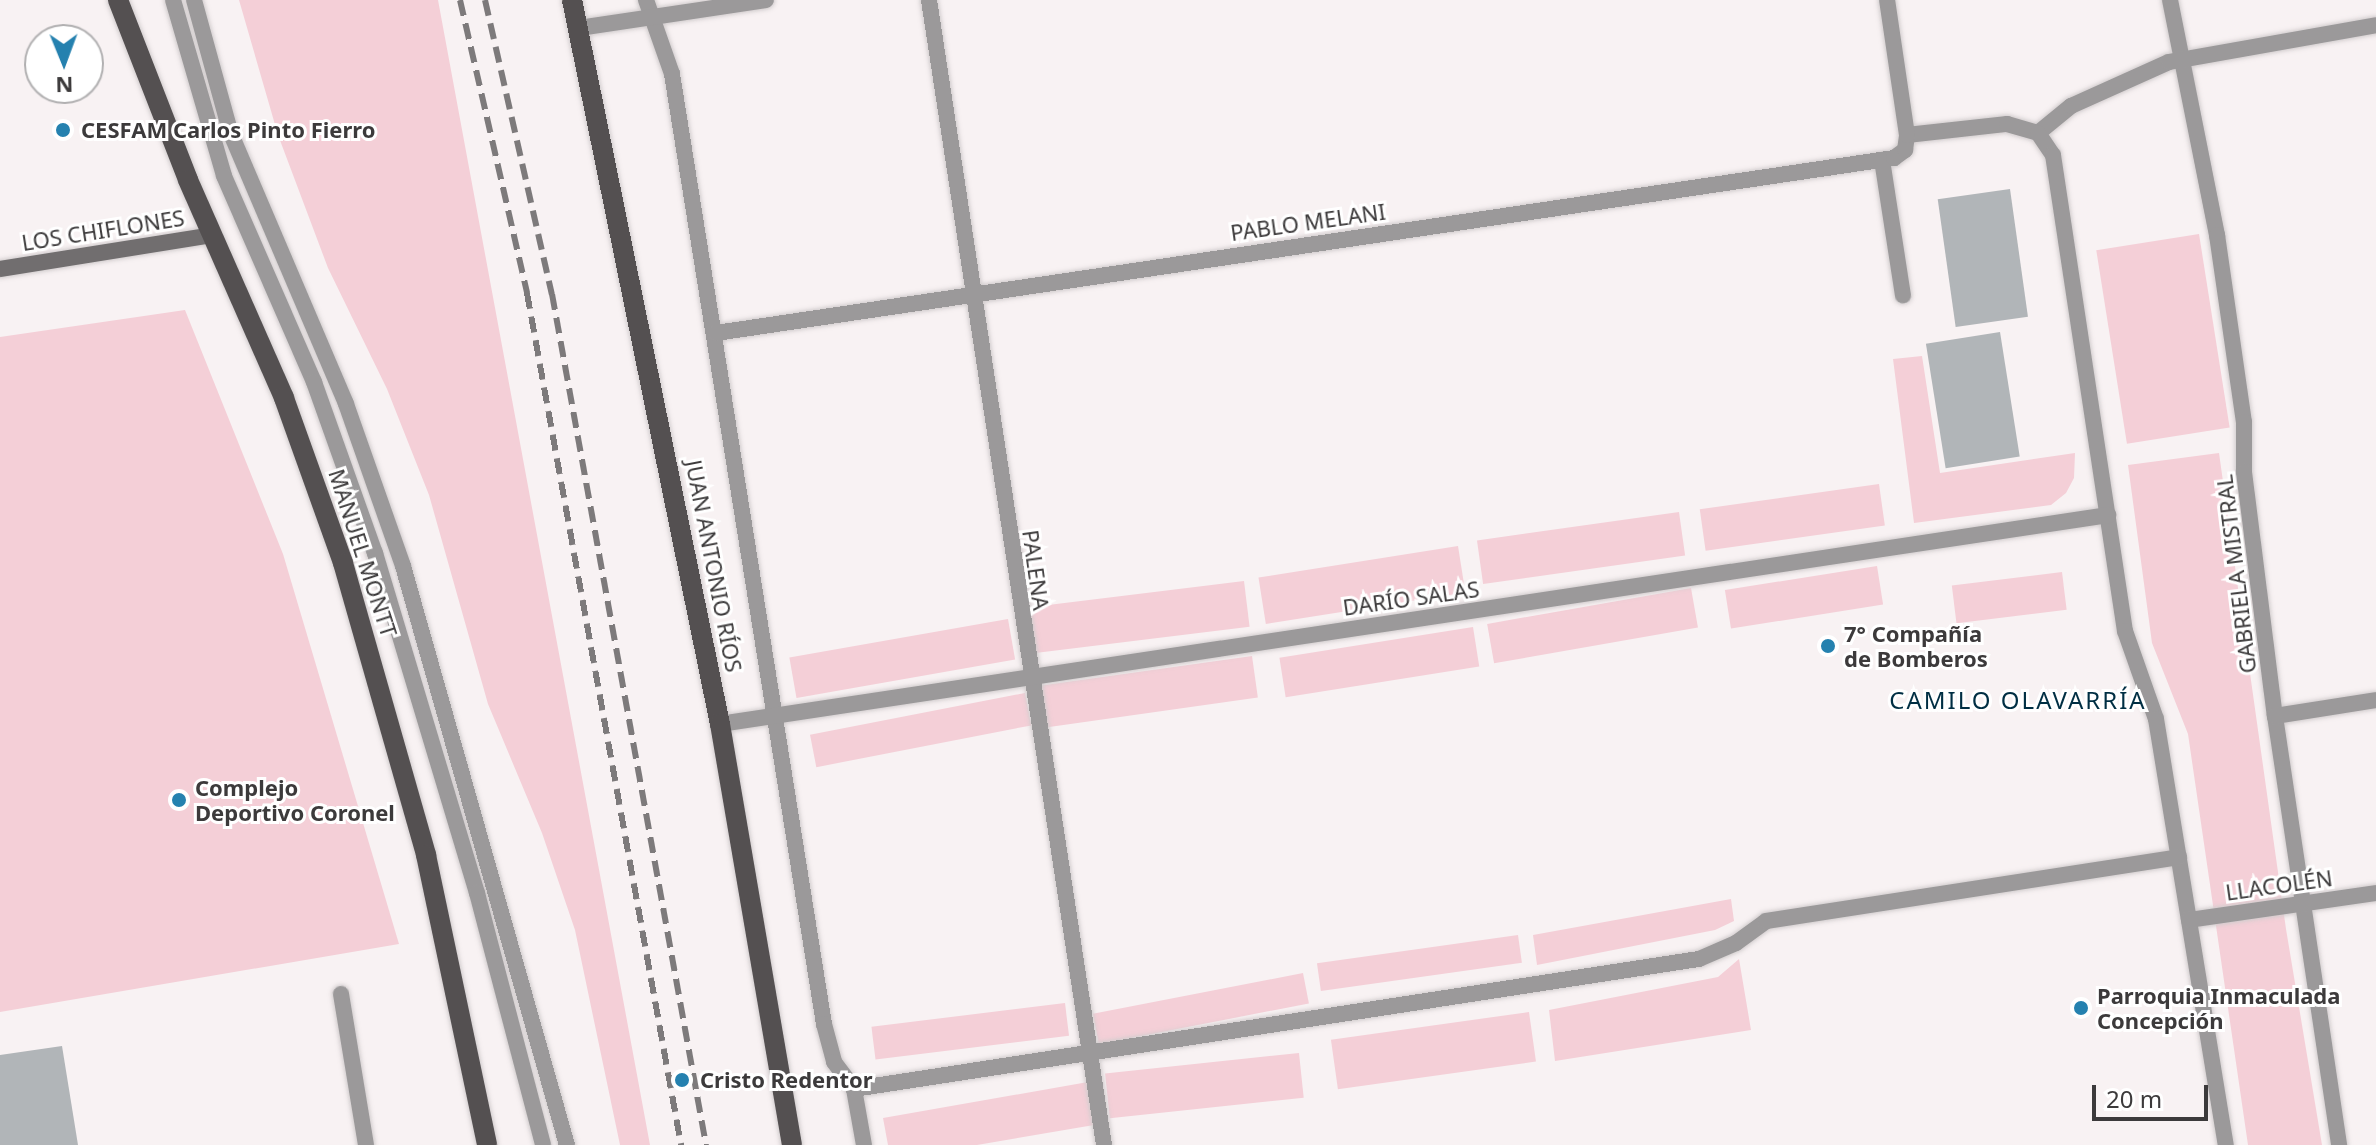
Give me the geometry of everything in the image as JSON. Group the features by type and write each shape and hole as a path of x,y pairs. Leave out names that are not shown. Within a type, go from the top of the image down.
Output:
{"main road":[{"name":"MANUEL MONTT","path":"118,0 314,477 370,652 426,855 487,1145"},
{"name":"JUAN ANTONIO RÍOS","path":"572,0 720,724 792,1145"}],"street":[{"name":"MANUEL MONTT","path":"173,0 224,176 314,382 375,553 477,893 543,1145"},
{"name":"MANUEL MONTT","path":"194,0 235,147 346,404 403,566 567,1145"},
{"path":"646,0 655,16 672,74 716,333 824,1024 834,1062 854,1089 864,1145"},
{"path":"579,28 766,0"},
{"name":"PALENA","path":"929,0 1030,677 1104,1145"},
{"path":"1887,0 1906,142"},
{"name":"GABRIELA MISTRAL","path":"2170,0 2217,235 2244,422 2244,472 2275,716 2339,1145"},
{"path":"2226,1145 2156,719 2125,631 2056,164 2038,133 2071,106 2183,59 2376,25"},
{"name":"PABLO MELANI","path":"716,333 1882,160 1906,142 2007,124 2038,133"},
{"path":"1882,160 1903,295"},
{"name":"LOS CHIFLONES","path":"0,269 213,235"},
{"name":"DARÍO SALAS","path":"720,724 775,713 2108,515"},
{"path":"2275,716 2376,700"},
{"path":"854,1089 1090,1056 1699,959 1736,943 1766,921 2179,857"},
{"name":"LLACOLÉN","path":"2189,920 2376,893"},
{"path":"341,994 366,1145"}],"shaded area":[{"path":"239,0 438,0 650,1145 620,1145 575,930 542,833 488,704 429,495 387,389 328,268 278,135"},
{"path":"2199,234 2230,428 2127,444 2096,250"},
{"name":"Complejo Deportivo Coronel","path":"185,310 283,554 399,944 0,1012 0,337"},
{"path":"1922,356 1940,473 2075,453 2074,478 2066,493 2051,505 1914,523 1893,359"},
{"path":"2219,453 2286,929 2322,1145 2248,1145 2188,734 2152,643 2128,465"},
{"path":"1879,484 1885,526 1706,551 1700,509"},
{"path":"1679,512 1685,556 1483,584 1477,540"},
{"path":"1458,546 1465,592 1266,624 1258,578"},
{"path":"1877,566 1883,605 1731,629 1725,590"},
{"path":"2062,572 2067,610 1956,623 1952,586"},
{"path":"1244,581 1250,627 1029,654 1024,608"},
{"path":"1691,588 1698,627 1494,663 1487,624"},
{"path":"1008,619 1015,659 796,698 789,658"},
{"path":"1473,627 1479,667 1286,697 1279,658"},
{"path":"1252,656 1258,698 1044,728 1038,686"},
{"path":"1025,693 1031,725 816,767 810,735"},
{"path":"1731,899 1734,921 1715,930 1537,965 1533,935"},
{"path":"1518,935 1522,963 1321,991 1317,963"},
{"path":"1739,959 1751,1030 1555,1061 1549,1010 1718,977"},
{"path":"1303,973 1309,1003 1099,1044 1093,1014"},
{"path":"1065,1003 1069,1036 875,1060 871,1027"},
{"path":"1529,1012 1536,1062 1338,1089 1331,1040"},
{"path":"1299,1053 1304,1098 1110,1118 1105,1073"},
{"path":"1088,1082 1094,1125 977,1145 888,1145 883,1118"}],"building":[{"path":"2010,189 2028,317 1956,327 1938,199"},
{"path":"2000,332 2020,456 1946,468 1926,344"},
{"path":"62,1046 78,1145 0,1145 0,1055"}],"railway":[{"path":"460,0 527,293 681,1145"},
{"path":"485,0 552,294 706,1145"}],"place":[{"name":"CESFAM Carlos Pinto Fierro","path":"63,130"},
{"name":"7° Compañía de Bomberos","path":"1828,646"},
{"name":"Complejo Deportivo Coronel","path":"179,800"},
{"name":"Parroquia Inmaculada Concepción","path":"2081,1008"},
{"name":"Cristo Redentor","path":"682,1080"}],"district":[{"name":"CAMILO OLAVARRÍA","path":"2018,700"}]}
